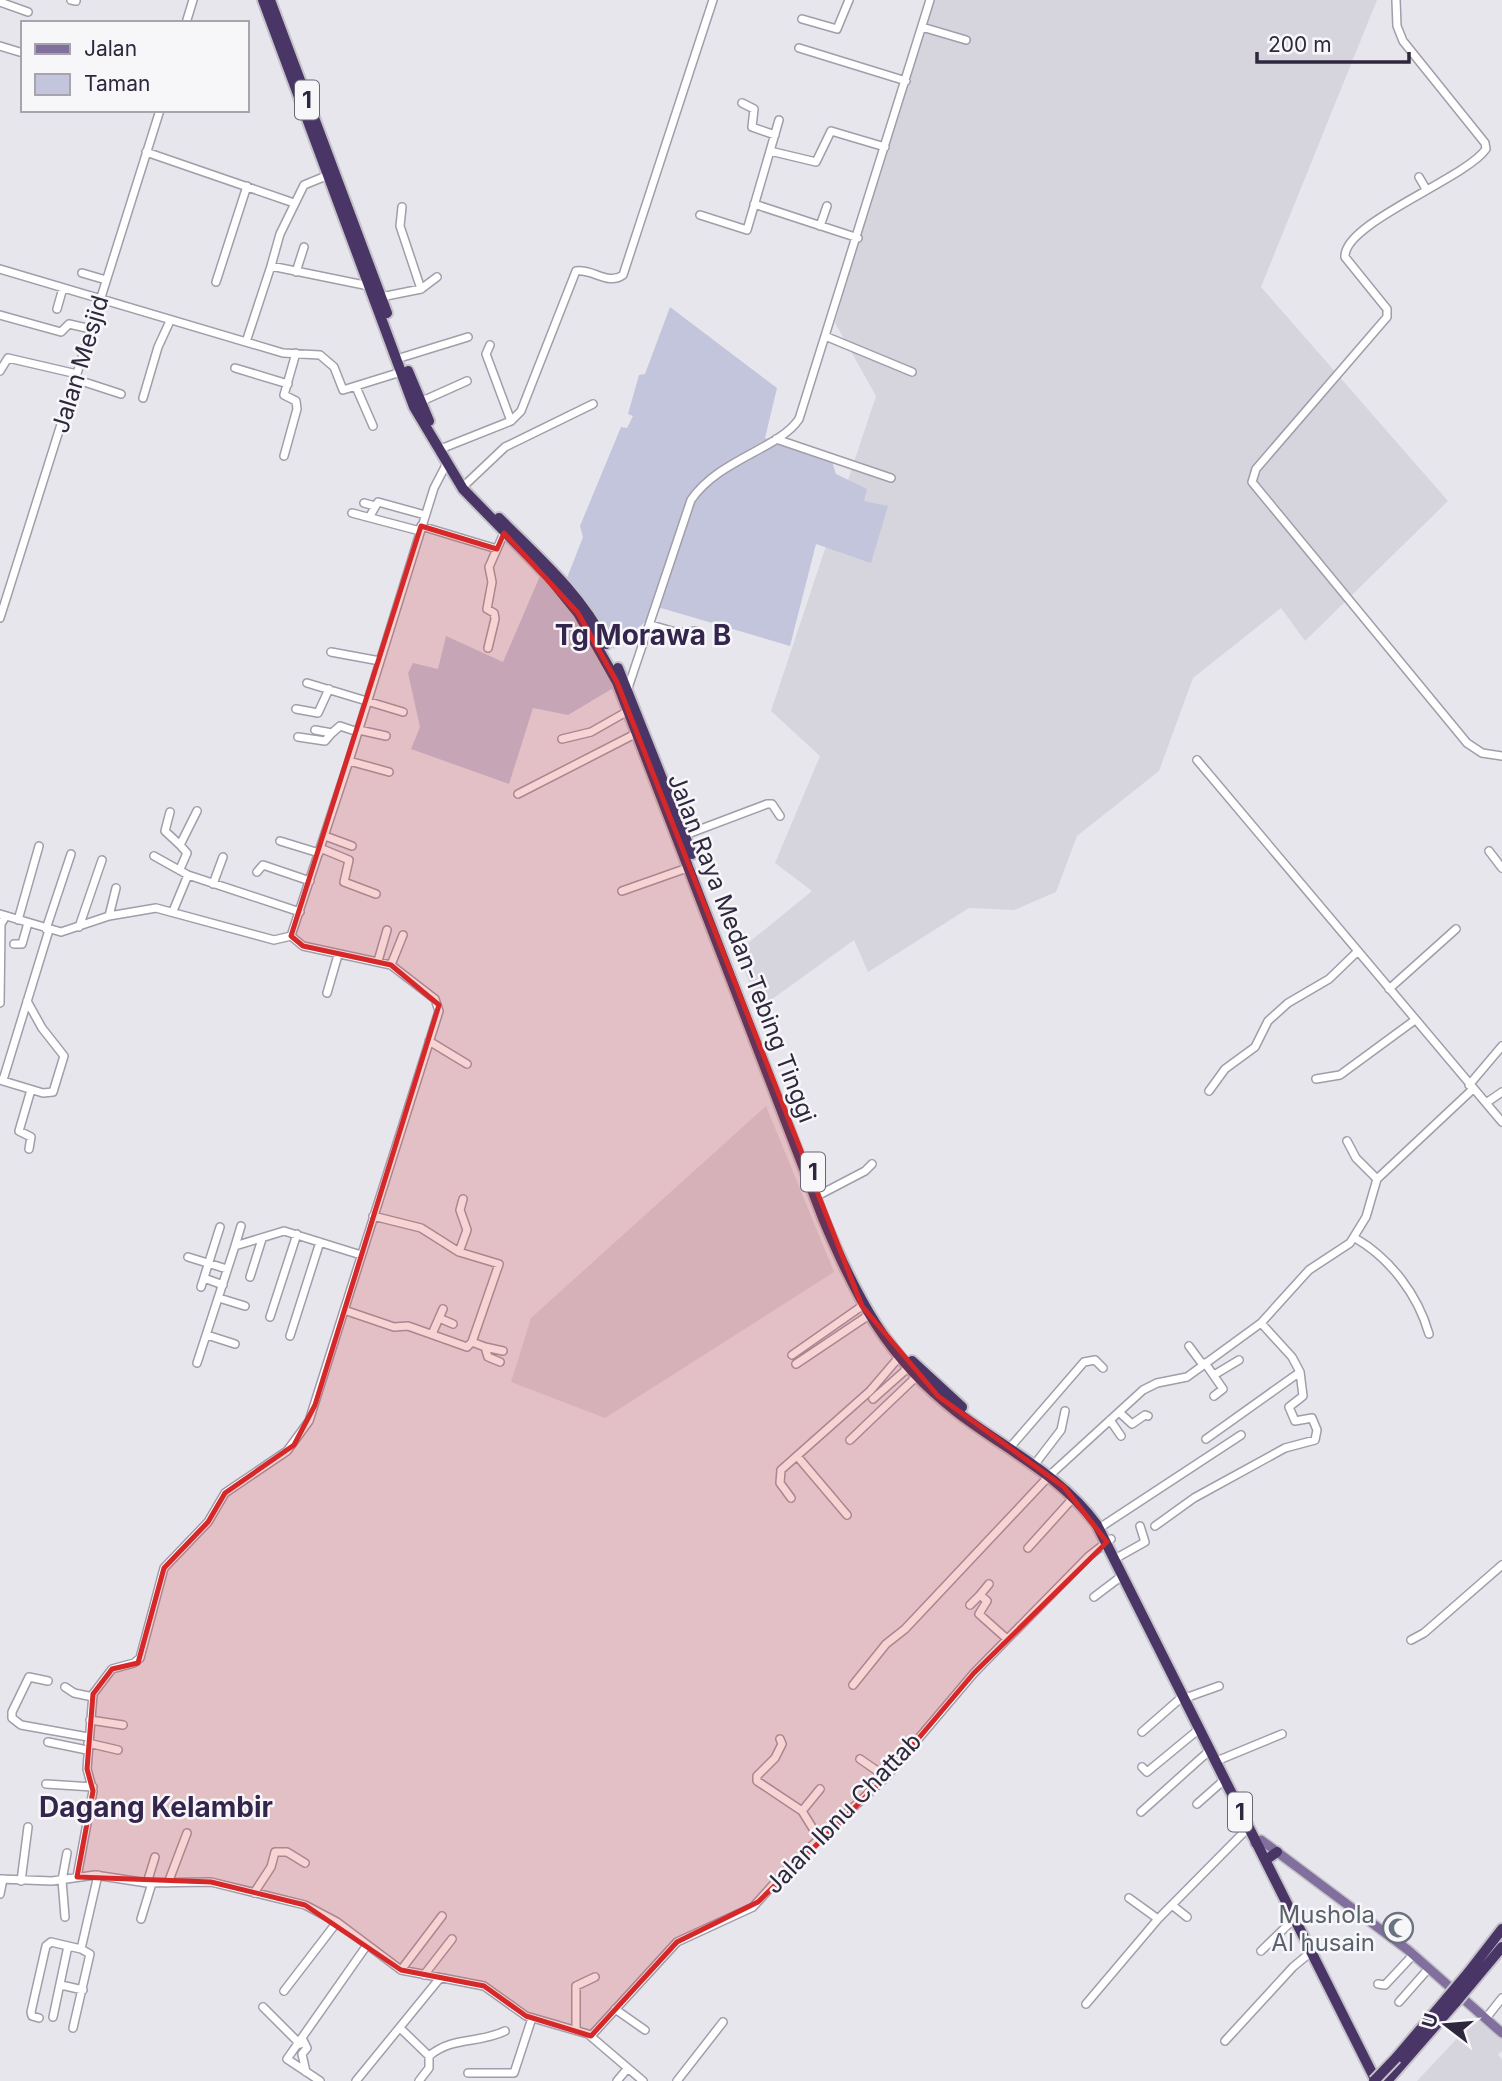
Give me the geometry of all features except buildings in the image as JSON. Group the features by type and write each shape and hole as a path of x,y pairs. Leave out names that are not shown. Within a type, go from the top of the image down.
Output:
{"highway":[{"name":"Jalan Raya Medan-Tebing Tinggi","path":"263,0 326,176 341,202 381,297 446,466 463,489 548,576 578,613 609,666 690,867 823,1218 865,1310 913,1371 956,1412 1078,1492 1104,1525 1123,1575 1219,1760 1375,2081"},
{"name":"Jalan Raya Medan-Tebing Tinggi","path":"270,0 414,407 440,449 467,483 580,602 628,688 852,1273 880,1322 902,1350 957,1403 1038,1460 1052,1473 1120,1556 1223,1781 1248,1828 1273,1855 1381,2081"},
{"name":"1","path":"1387,2081 1399,2062 1472,1975 1502,1930"},
{"name":"1","path":"1472,1975 1502,1947"},
{"name":"1","path":"1375,2081 1399,2062"}],"main road":[{"path":"1273,1855 1414,1954 1502,2033"}],"street":[{"path":"187,21 193,0"},
{"path":"440,449 512,421 524,406 574,274 583,270 617,279 626,270 713,0"},
{"path":"802,19 837,29 849,0"},
{"path":"628,688 691,500 709,479 729,464 776,439 799,418 858,238 930,0"},
{"path":"1396,0 1397,26 1403,41 1486,146 1476,159 1383,215 1345,250 1345,257 1387,309 1387,317 1256,469 1252,482 1467,743 1482,754 1502,756"},
{"path":"0,2 28,12"},
{"path":"922,27 966,40"},
{"path":"0,46 21,52"},
{"path":"799,48 906,81"},
{"path":"742,103 754,109 752,127 775,135"},
{"name":"Jalan Mesjid","path":"0,618 159,112"},
{"path":"700,215 747,230 779,120"},
{"path":"771,150 816,162 831,131 885,147"},
{"path":"146,152 294,202"},
{"path":"246,342 280,234 294,202 304,185 326,176"},
{"path":"1419,177 1426,190"},
{"path":"216,282 247,186"},
{"path":"754,204 858,238"},
{"path":"820,226 827,206"},
{"path":"402,207 400,226 421,289"},
{"path":"296,272 304,247"},
{"path":"271,267 369,286"},
{"path":"0,269 284,353 320,355 334,367 343,390 401,372"},
{"path":"82,273 106,280"},
{"path":"381,297 421,289 437,277"},
{"path":"57,309 63,288"},
{"path":"0,315 61,332 69,324 90,329"},
{"path":"143,398 158,347 170,321"},
{"path":"825,336 912,372"},
{"path":"403,357 468,337"},
{"path":"490,345 486,354 512,421"},
{"path":"284,456 298,405 284,396 296,353"},
{"path":"0,372 8,358 76,377 121,394"},
{"path":"235,368 288,384"},
{"path":"420,402 467,381"},
{"path":"356,387 373,426"},
{"path":"467,483 505,447 593,404"},
{"path":"776,439 891,478"},
{"path":"291,936 349,761 425,515 437,480 446,466"},
{"path":"370,516 378,502 425,515"},
{"path":"364,503 375,506"},
{"path":"352,513 421,528 497,550"},
{"path":"488,648 495,619 494,612 487,609 492,582 489,568 504,533"},
{"path":"651,625 679,633 696,631"},
{"path":"331,652 380,662"},
{"path":"307,683 402,712"},
{"path":"296,709 318,713 329,689"},
{"path":"562,739 592,732 628,711"},
{"path":"299,737 325,741 340,726 386,736"},
{"path":"315,730 331,733"},
{"path":"518,794 637,733"},
{"path":"1197,760 1502,1122"},
{"path":"349,761 389,772"},
{"path":"685,835 767,804 772,804 780,816"},
{"path":"180,845 197,811"},
{"path":"170,812 165,831 187,853 180,869"},
{"path":"325,836 352,846"},
{"path":"280,841 349,860 344,882 376,894"},
{"path":"18,920 39,846"},
{"path":"1489,851 1502,868"},
{"path":"27,1001 42,1028 64,1057 52,1094 1,1080 71,854"},
{"path":"154,856 188,875 300,912"},
{"path":"213,884 223,858"},
{"path":"79,927 102,860"},
{"path":"257,872 263,865 310,881"},
{"path":"622,891 690,867"},
{"path":"173,911 188,875"},
{"path":"108,916 116,888"},
{"path":"0,1003 3,915 61,932 108,916 156,908 274,940 291,936"},
{"path":"14,944 22,944 28,923"},
{"path":"1389,989 1456,929"},
{"path":"378,961 387,930"},
{"path":"78,1877 93,1787 87,1769 93,1697 112,1668 134,1664 140,1658 164,1568 208,1522 225,1493 287,1451 299,1438 313,1411 439,1004 391,965 299,945 291,936"},
{"path":"391,965 403,936"},
{"path":"1209,1091 1225,1069 1255,1047 1268,1021 1288,1003 1329,979 1359,951"},
{"path":"327,993 338,955"},
{"path":"1316,1079 1340,1075 1415,1020"},
{"path":"429,1041 467,1064"},
{"path":"853,1685 886,1644 905,1629 1052,1473 1119,1412 1148,1387 1183,1379 1261,1323 1309,1270 1345,1248 1355,1238 1366,1217 1377,1179 1471,1087 1502,1046"},
{"path":"29,1149 31,1138 19,1132 31,1090"},
{"path":"1486,1102 1502,1092"},
{"path":"1347,1140 1356,1158 1377,1179"},
{"path":"821,1194 865,1171 872,1164"},
{"path":"459,1252 467,1230 460,1210 463,1199"},
{"path":"344,1310 394,1327 408,1326 465,1347 472,1342 499,1264 459,1252 426,1230 373,1216"},
{"path":"197,1363 241,1226"},
{"path":"201,1287 220,1227"},
{"path":"235,1246 284,1231 361,1255"},
{"path":"270,1317 297,1234"},
{"path":"1355,1238 1375,1249 1396,1275 1421,1308 1429,1334"},
{"path":"250,1277 262,1239"},
{"path":"290,1336 320,1242"},
{"path":"188,1257 227,1269"},
{"path":"204,1278 223,1285"},
{"path":"219,1298 245,1306"},
{"path":"432,1334 443,1310"},
{"path":"792,1355 865,1310"},
{"path":"796,1364 865,1310"},
{"path":"439,1318 453,1324"},
{"path":"1155,1526 1194,1498 1285,1448 1315,1440 1317,1430 1312,1418 1295,1421 1289,1406 1303,1396 1300,1372 1292,1357 1261,1323"},
{"path":"207,1335 235,1344"},
{"path":"472,1342 503,1351"},
{"path":"1189,1346 1223,1390 1214,1396"},
{"path":"485,1347 486,1355 500,1362"},
{"path":"791,1498 780,1483 779,1476 870,1391 900,1356"},
{"path":"1013,1444 1084,1362 1095,1360 1104,1368"},
{"path":"1214,1375 1239,1360"},
{"path":"873,1399 913,1371"},
{"path":"850,1440 913,1371"},
{"path":"1206,1439 1300,1372"},
{"path":"1038,1460 1061,1430 1065,1411"},
{"path":"1119,1412 1132,1424 1145,1415 1148,1416"},
{"path":"1110,1420 1121,1436"},
{"path":"1104,1525 1241,1434"},
{"path":"797,1457 847,1515"},
{"path":"1028,1548 1074,1497"},
{"path":"1120,1556 1144,1542 1140,1526"},
{"name":"Jalan Ibnu Chattab","path":"591,2036 671,1946 682,1938 749,1910 860,1798 886,1777 946,1704 1007,1639 1088,1556 1109,1541"},
{"path":"1411,1640 1424,1633 1502,1564"},
{"path":"1094,1597 1123,1575"},
{"path":"970,1605 989,1584"},
{"path":"980,1595 987,1601 979,1614 1007,1639"},
{"path":"48,1681 29,1677 12,1712 12,1718 21,1725 118,1749"},
{"path":"1142,1732 1185,1697 1219,1686"},
{"path":"65,1687 78,1695 93,1697"},
{"path":"90,1720 123,1725"},
{"path":"1142,1767 1147,1772 1198,1730"},
{"path":"1219,1760 1282,1734"},
{"path":"780,1739 780,1750 757,1776 757,1781 802,1811 820,1840"},
{"path":"48,1742 88,1743"},
{"path":"1141,1812 1209,1751"},
{"path":"860,1759 886,1777"},
{"path":"877,1771 878,1783"},
{"path":"1197,1804 1223,1781"},
{"path":"46,1784 93,1787"},
{"path":"802,1811 820,1789"},
{"path":"21,1881 28,1827"},
{"path":"1086,2004 1158,1919 1248,1828"},
{"path":"167,1883 187,1833"},
{"path":"254,1893 271,1867 275,1852 287,1852 305,1863"},
{"path":"65,1917 62,1880 67,1853"},
{"path":"141,1919 155,1857"},
{"path":"81,1949 98,1875"},
{"path":"0,1894 2,1879 62,1880 98,1875 150,1883 211,1882 305,1905 337,1922 401,1970 484,1986 532,2018 591,2036 643,2081"},
{"path":"1129,1898 1158,1919"},
{"path":"1172,1905 1187,1917"},
{"path":"401,1970 442,1916"},
{"path":"1261,1951 1294,1919"},
{"path":"284,1991 337,1922"},
{"path":"424,1975 452,1939"},
{"path":"39,2018 32,2016 31,2012 46,1946 51,1942 81,1949 90,1954 73,2028"},
{"path":"320,2081 287,2059 367,1945"},
{"path":"53,2017 68,1946"},
{"path":"1225,2041 1281,1979 1311,1952"},
{"path":"1378,1984 1385,1985 1414,1954"},
{"path":"1399,2001 1429,1968"},
{"path":"576,2030 576,1986 595,1977"},
{"path":"356,2081 440,1978"},
{"path":"61,1985 83,1990"},
{"path":"1487,2017 1502,1998"},
{"path":"263,2007 307,2046 302,2054 306,2072"},
{"path":"615,2010 645,2030"},
{"path":"468,2073 514,2073 532,2018"},
{"path":"677,2081 723,2022"},
{"path":"400,2028 429,2056 429,2068 419,2081"},
{"path":"429,2056 442,2045 467,2039 490,2038 505,2031"},
{"path":"617,2081 626,2069"}],"highlighted area":[{"path":"421,526 497,549 504,533 578,613 617,682 862,1306 938,1396 1064,1487 1107,1542 974,1673 884,1779 758,1902 677,1942 591,2036 526,2016 484,1986 401,1970 305,1905 211,1882 77,1877 93,1791 87,1769 93,1694 112,1669 138,1663 164,1568 208,1522 225,1493 294,1445 315,1405 439,1005 391,965 303,946 291,936"}],"shaded area":[{"path":"927,0 1377,0 1261,287 1448,501 1305,641 1281,608 1193,678 1159,771 1077,836 1056,892 1014,910 969,908 868,972 854,940 760,1008 737,952 812,891 775,863 820,756 771,711 876,396 835,323"},
{"path":"766,1106 834,1272 605,1418 511,1382 531,1318"},
{"path":"1480,2014 1502,2035 1502,2051 1498,2055 1502,2059 1502,2081 1417,2081"}],"green space":[{"path":"670,307 777,388 765,438 832,462 836,474 867,489 864,501 888,506 871,563 816,544 790,646 661,608 614,649 567,578 583,537 580,526 621,427 627,428 633,416 628,414 639,375 645,374"},
{"path":"540,576 579,620 615,687 568,715 533,708 509,784 411,749 420,727 408,673 413,663 438,669 446,636 503,662"}],"place":[{"name":"Mushola Al husain","path":"1398,1928"}],"district":[{"name":"Tg Morawa B","path":"643,635"},
{"name":"Dagang Kelambir","path":"156,1807"}]}
